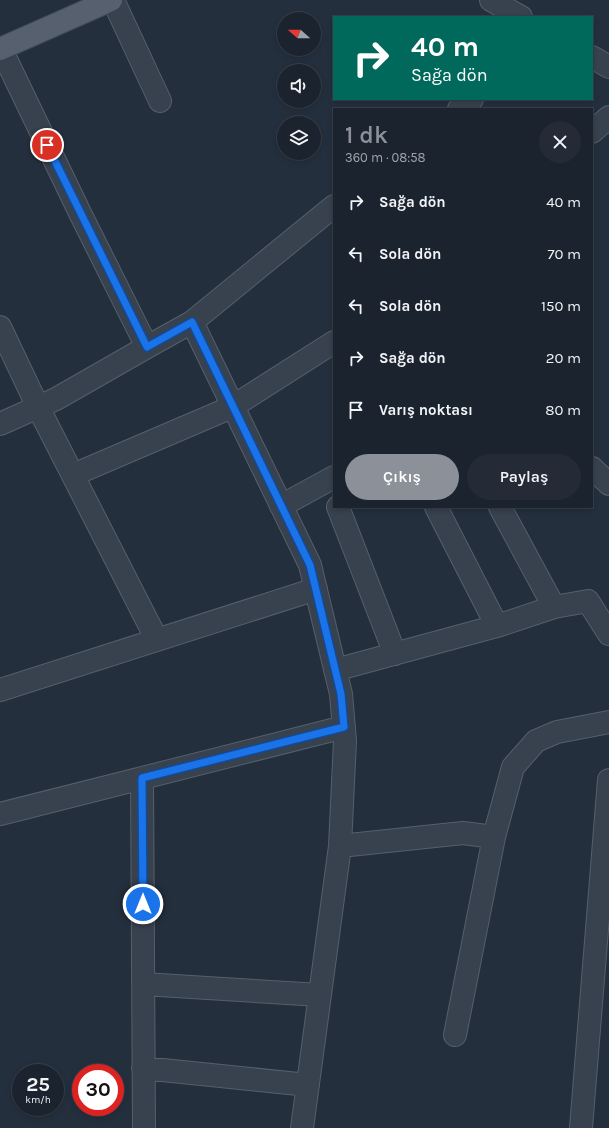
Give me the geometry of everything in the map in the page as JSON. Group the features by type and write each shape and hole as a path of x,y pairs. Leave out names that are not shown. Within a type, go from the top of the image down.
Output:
{"main road":[{"path":"1,49 106,1"}],"street":[{"path":"491,0 519,16"},
{"path":"106,1 160,101"},
{"path":"1,49 80,213 147,347"},
{"path":"593,58 609,67"},
{"path":"461,108 471,100"},
{"path":"593,131 609,117"},
{"path":"0,424 38,407 192,322 333,207"},
{"path":"192,322 310,565 341,694 345,740 340,846 302,1128"},
{"path":"0,327 38,407 157,640"},
{"path":"73,475 232,407 333,344"},
{"path":"593,469 609,484"},
{"path":"281,506 332,484"},
{"path":"338,508 395,654"},
{"path":"437,508 497,626"},
{"path":"501,508 554,607"},
{"path":"0,690 316,589"},
{"path":"335,670 497,626 554,607 588,601 609,634"},
{"path":"455,1035 494,837 513,767 536,741 557,732 609,722"},
{"path":"0,814 344,727"},
{"path":"142,778 144,1128"},
{"path":"581,1128 604,910 609,780"},
{"path":"340,846 463,833 494,837"},
{"path":"143,984 320,995"},
{"path":"143,1068 308,1085"}],"route":[{"path":"47,145 147,347 192,322 310,565 341,694 344,727 142,778 143,904"}]}
